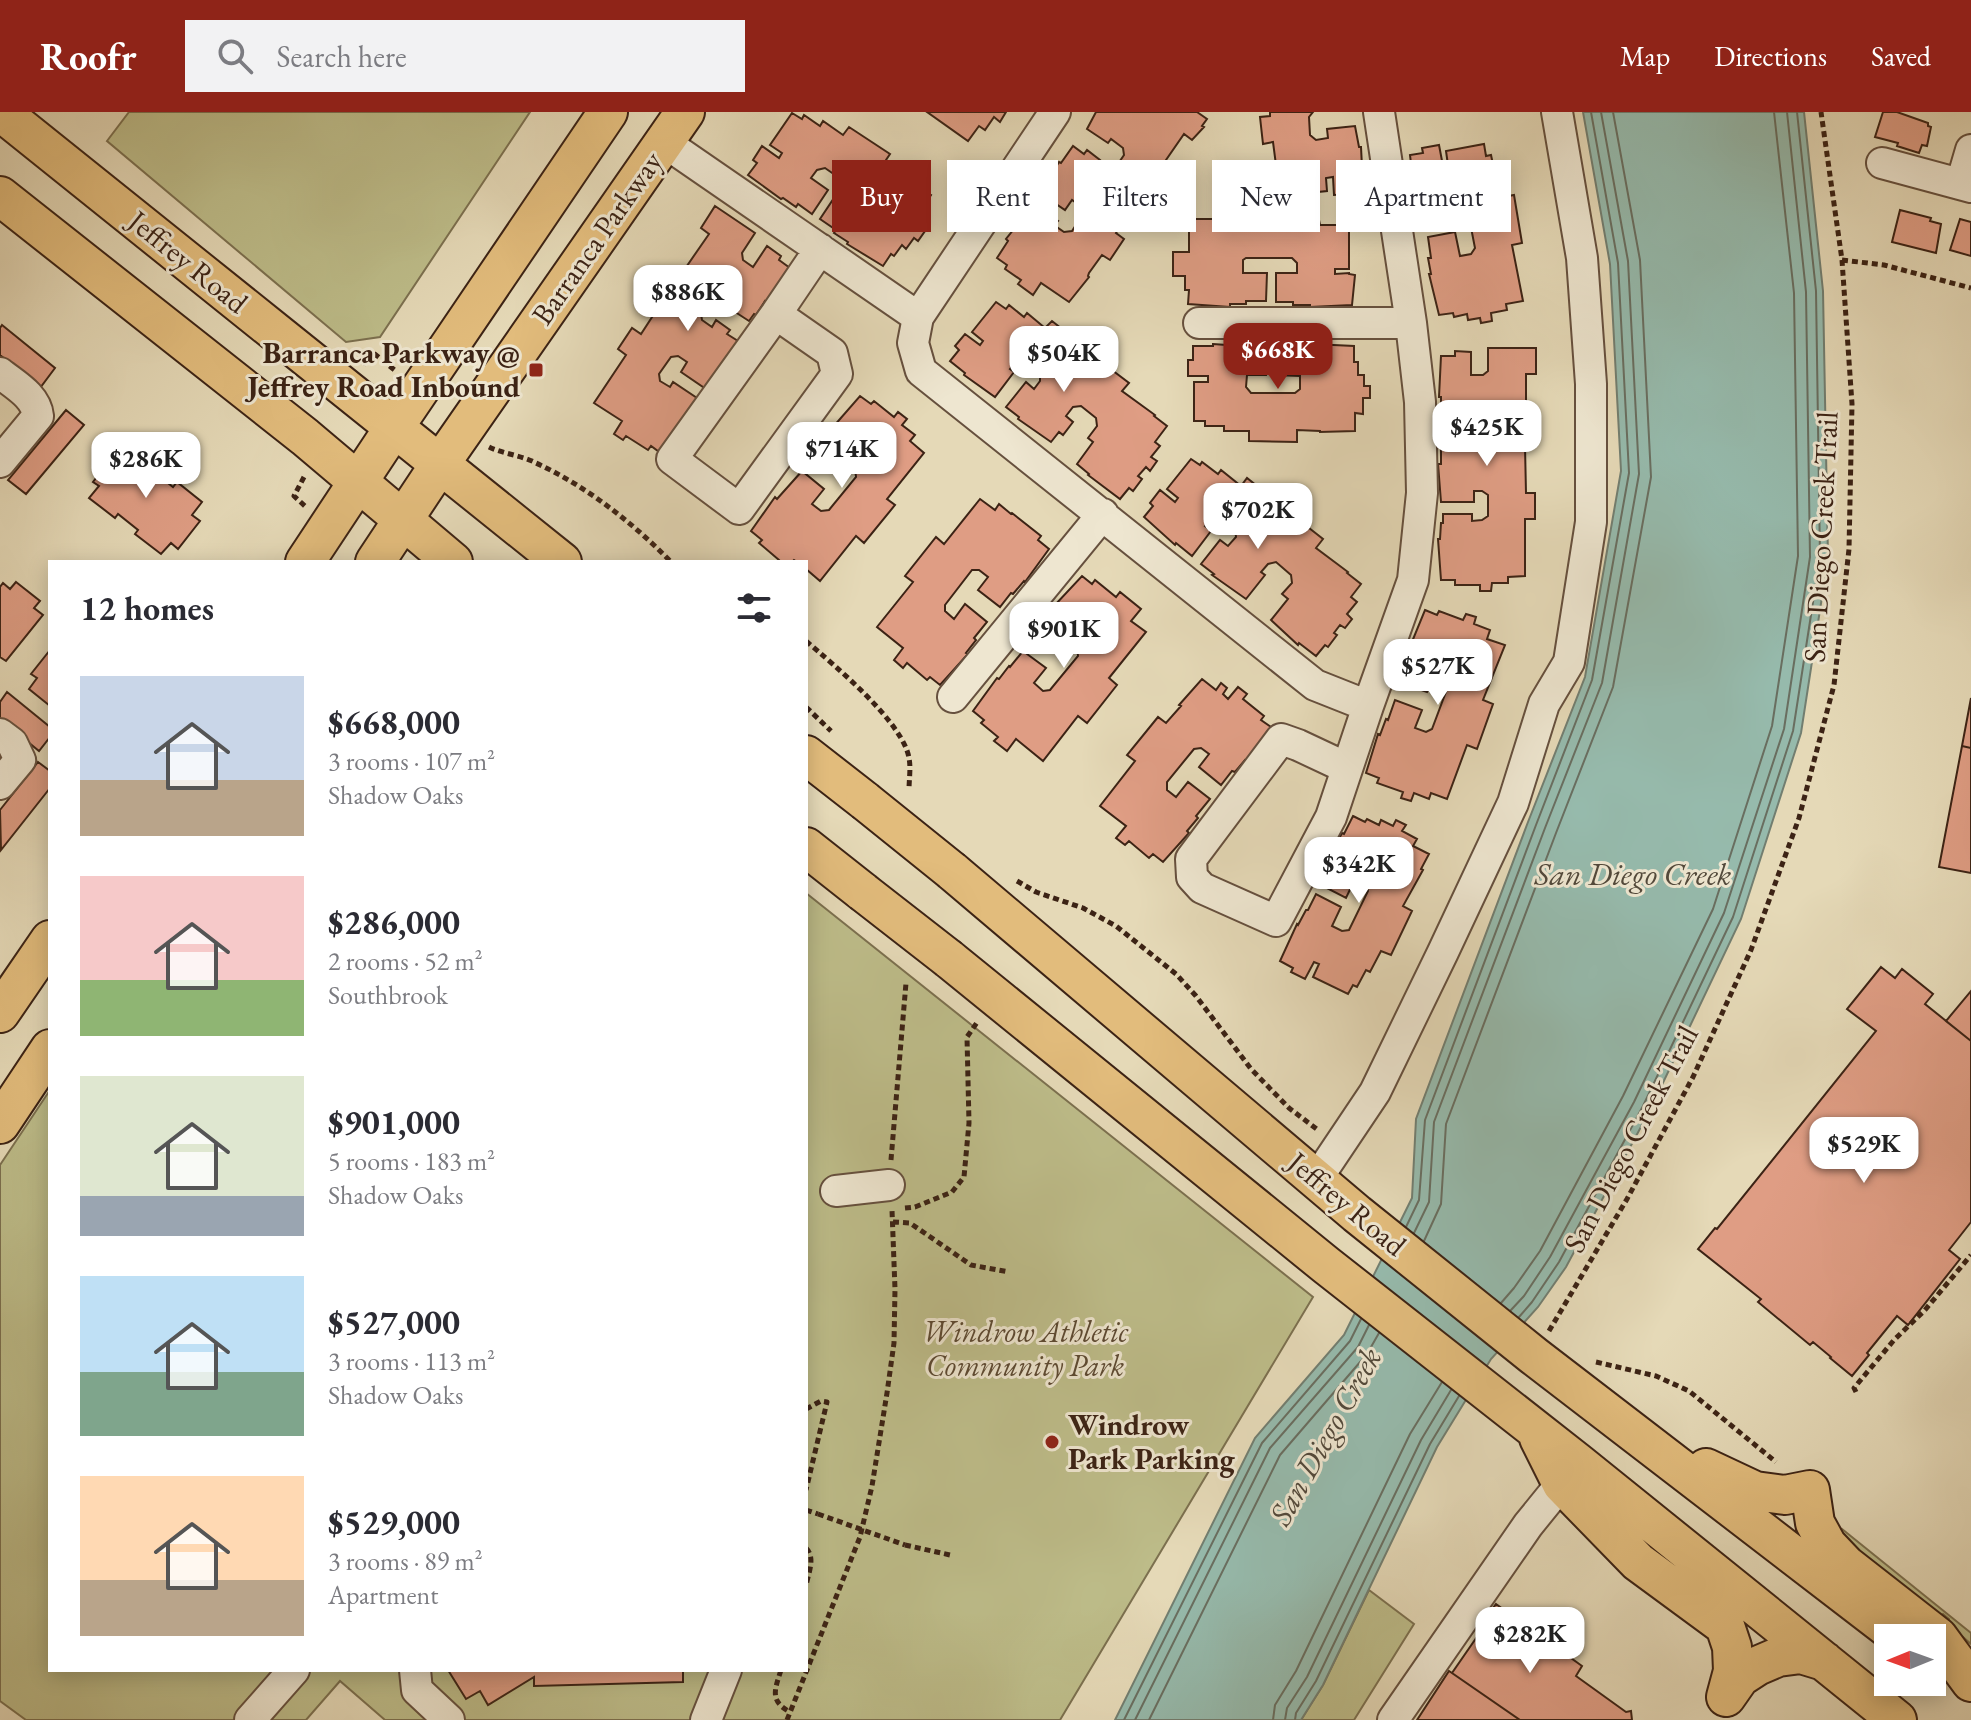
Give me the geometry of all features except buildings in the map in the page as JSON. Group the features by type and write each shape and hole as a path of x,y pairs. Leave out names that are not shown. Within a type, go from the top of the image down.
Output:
{"main road":[{"name":"Jeffrey Road","path":"1,112 560,560"},
{"name":"Barranca Parkway","path":"306,560 608,112"},
{"name":"Barranca Parkway","path":"376,560 674,127"},
{"path":"0,196 358,481 451,560"},
{"name":"Jeffrey Road","path":"808,757 1326,1166 1357,1214 1530,1337 1646,1442 1883,1624"},
{"name":"Jeffrey Road","path":"808,849 1326,1265 1533,1427 1570,1473 1824,1661 1897,1720"},
{"path":"0,1013 48,943"},
{"path":"0,1124 48,1052"},
{"path":"1646,1442 1755,1491 1785,1495 1810,1490 1815,1523 1827,1545 1846,1565 1938,1637 1971,1682"},
{"path":"1570,1473 1638,1562 1725,1626 1732,1647 1733,1671 1726,1697 1740,1677 1778,1657 1801,1654 1824,1661"},
{"path":"1946,1673 1971,1692"}],"street":[{"path":"1055,112 918,317 913,343 921,371 1315,685 1368,706"},
{"path":"1347,768 1281,739 1191,859 1192,877 1202,888 1276,921 1331,817 1413,580 1422,493 1420,402 1379,112"},
{"path":"1326,1166 1375,1092 1443,952 1513,803 1544,704 1569,662 1591,522 1591,384 1582,258 1557,112"},
{"path":"674,127 820,249 918,317"},
{"path":"1882,163 1966,186 1971,150"},
{"path":"776,314 832,353 837,374 739,509 672,459 820,249"},
{"path":"1199,323 1411,323"},
{"path":"0,373 32,398 38,416 0,462"},
{"path":"953,697 1103,514"},
{"path":"0,734 12,743 20,760 0,784"},
{"path":"836,1191 890,1197"},
{"path":"1393,1720 1528,1525 1570,1473"},
{"path":"250,1720 292,1672"},
{"path":"415,1672 417,1690 449,1720"},
{"path":"706,1720 725,1672"}],"path":[{"name":"San Diego Creek Trail","path":"1530,1337 1627,1199 1693,1077 1751,950 1799,818 1834,685 1849,549 1852,404 1842,260 1821,112"},
{"path":"1842,260 1884,265 1971,288"},
{"path":"491,449 533,461 586,489 669,560"},
{"path":"808,643 875,705 902,739 909,757 909,790"},
{"path":"1011,878 1036,892 1083,908 1116,926 1176,974 1251,1069 1289,1108 1327,1138 1326,1166"},
{"path":"808,1667 860,1537 887,1393 894,1343 890,1197 906,983"},
{"path":"890,1197 915,1207 952,1192 964,1177 969,1123 967,1037 996,998"},
{"path":"893,1222 910,1223 971,1265 1009,1272"},
{"path":"1856,1392 1854,1388 1894,1340 1925,1310 1971,1255"},
{"path":"808,1408 821,1401 827,1402 808,1482"},
{"path":"808,1511 905,1545 950,1555"},
{"path":"808,1550 812,1558 808,1577"},
{"path":"780,1672 775,1698 780,1707 790,1712"},
{"path":"787,1720 806,1672"}],"green space":[{"path":"129,112 530,112 380,337 346,342 107,141"},
{"name":"Windrow Athletic Community Park","path":"808,895 1313,1297 1060,1720 385,1720 340,1681 306,1720 26,1720 0,1701 0,1165 48,1093 48,1672 808,1672"},
{"path":"1842,1529 1971,1633 1971,1644 1947,1623 1949,1619 1943,1614 1940,1616 1838,1535"},
{"path":"1369,1590 1414,1624 1354,1720 1301,1720 1323,1685"}],"water":[{"name":"San Diego Creek","path":"1583,112 1804,112 1823,291 1828,558 1801,733 1741,919 1650,1110 1566,1267 1538,1307 1491,1359 1437,1447 1323,1685 1301,1720 1115,1720 1255,1438 1344,1335 1412,1198 1416,1119 1585,677 1621,471 1610,264"}],"place":[{"name":"Barranca Parkway @ Jeffrey Road Inbound","path":"536,370"},
{"name":"Windrow Park Parking","path":"1052,1442"}]}
